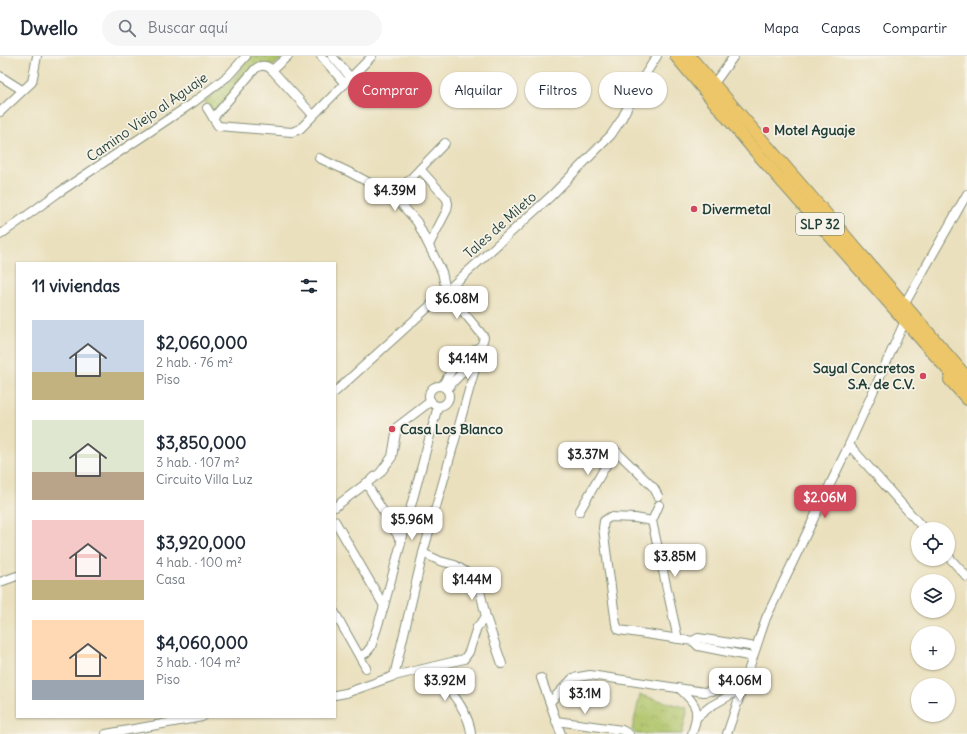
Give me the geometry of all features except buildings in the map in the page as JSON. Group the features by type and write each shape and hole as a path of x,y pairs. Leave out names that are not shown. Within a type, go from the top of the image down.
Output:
{"highway":[{"name":"SLP 32","path":"676,56 751,146 905,321 918,330 967,378"},
{"name":"SLP 32","path":"688,56 904,305 918,330 967,391"}],"main road":[{"path":"918,330 942,341 967,370"},
{"path":"918,330 935,364 967,400"}],"street":[{"path":"0,112 32,82 37,56"},
{"name":"Camino Viejo al Aguaje","path":"0,235 58,193 194,102 228,76 246,56"},
{"path":"272,70 288,56"},
{"path":"321,56 348,81"},
{"path":"332,56 348,81"},
{"path":"357,72 372,56"},
{"name":"Tales de Mileto","path":"336,391 551,196 611,135 621,120 641,81 657,56"},
{"path":"713,85 734,56"},
{"path":"213,118 258,66 264,66 272,70 313,115"},
{"path":"0,76 22,90"},
{"path":"207,108 218,126 292,132 300,129 348,81"},
{"path":"394,196 445,143"},
{"path":"319,158 394,196 417,222 442,272 446,291 483,341"},
{"path":"420,169 447,199 448,204 447,210 428,245"},
{"path":"904,305 967,194"},
{"path":"728,734 766,618 849,445 905,321"},
{"path":"394,676 423,553 483,341"},
{"path":"445,388 456,364 483,341"},
{"path":"445,388 449,396 447,402 442,406 438,406 431,401 431,391 435,387 445,388 463,371 478,361"},
{"path":"456,364 463,371"},
{"path":"336,506 380,473 392,457 397,427 431,401"},
{"path":"360,656 366,653 371,647 384,606 438,406"},
{"path":"849,445 918,522"},
{"path":"579,512 615,450 654,488 658,501 652,521 678,639"},
{"path":"366,483 401,541"},
{"path":"652,521 635,518 610,517 604,521 603,528 616,624 619,630 693,641 698,646 753,656"},
{"path":"336,523 384,606"},
{"path":"423,553 440,561 455,565 466,572 480,591 486,617 502,664"},
{"path":"955,564 967,577"},
{"path":"0,582 16,576"},
{"path":"336,615 366,668"},
{"path":"336,695 394,676 464,659 469,652 477,627 486,617"},
{"path":"693,641 698,638 756,647"},
{"path":"432,667 464,711 471,727 471,734"},
{"path":"550,702 573,678 590,675 704,692 718,690 748,673"},
{"path":"541,678 562,734"},
{"path":"728,685 734,694"},
{"path":"697,717 711,706 743,688"},
{"path":"680,689 695,706 697,717 692,734"},
{"path":"695,706 698,698 704,692"},
{"path":"106,734 196,718"},
{"path":"556,721 612,731 622,730 629,734"}],"green space":[{"path":"251,56 284,56 272,67 266,64 214,116 204,101 232,80"},
{"path":"640,695 688,708 682,734 636,734 632,730"}],"place":[{"name":"Motel Aguaje","path":"766,130"},
{"name":"Divermetal","path":"694,209"},
{"name":"Sayal Concretos S.A. de C.V.","path":"923,376"},
{"name":"Casa Los Blanco","path":"392,429"}]}
